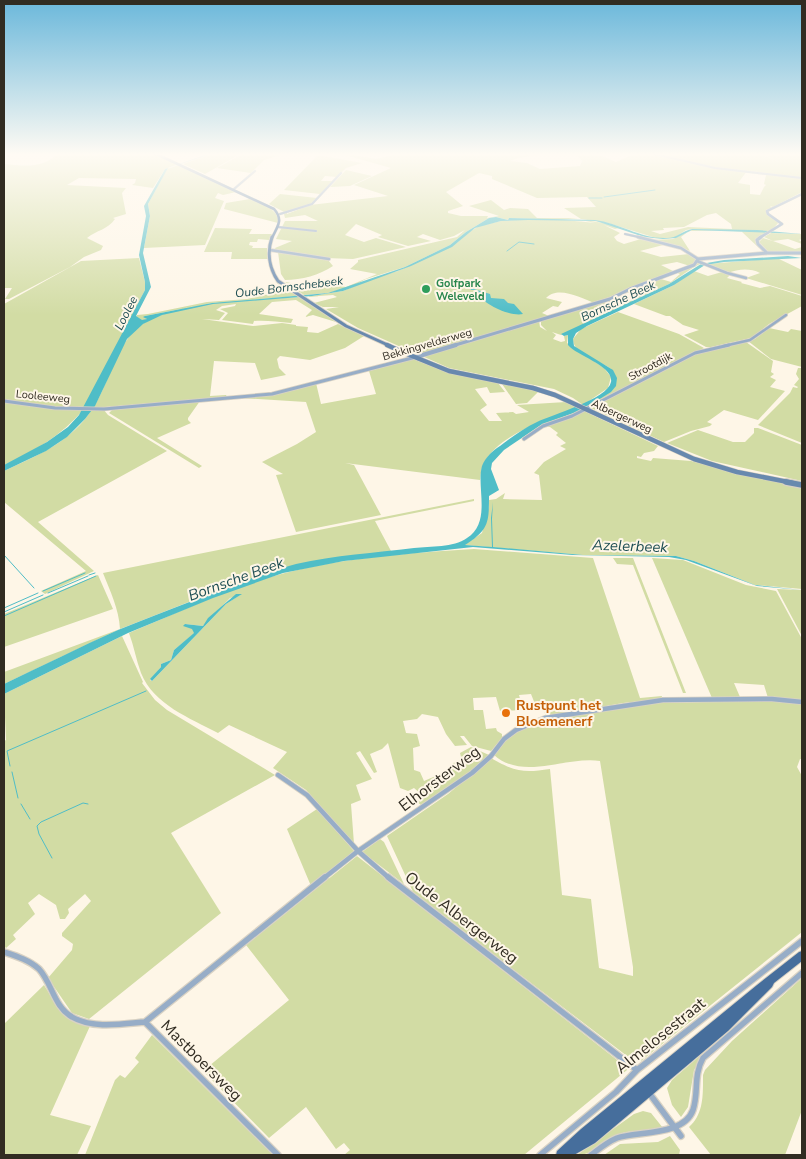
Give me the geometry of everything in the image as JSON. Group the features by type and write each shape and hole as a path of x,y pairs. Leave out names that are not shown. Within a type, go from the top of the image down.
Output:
{"main road":[{"path":"270,207 280,214 281,220 270,242 270,250"},
{"name":"Albergerweg","path":"270,250 274,277 354,330 415,358 457,373 533,388 583,408 694,459 737,472 802,485"},
{"path":"562,1155 591,1139 645,1088 724,1028 762,993 777,976 802,955"}],"street":[{"path":"280,214 302,207"},
{"path":"766,254 757,241 782,223 768,214 767,211 775,207"},
{"path":"278,227 316,231"},
{"path":"625,234 681,248 707,265 746,278"},
{"path":"270,250 328,259"},
{"name":"Bekkingvelderweg","path":"82,408 94,409 278,393 415,358 613,298 630,289 694,265 697,260 802,253"},
{"name":"Strootdijk","path":"524,439 544,426 569,418 583,408 695,353 750,340 786,315"},
{"name":"Looleeweg","path":"4,401 55,408 82,408"},
{"name":"Elhorsterweg","path":"145,1022 358,851 472,773 491,756 504,739 516,730 545,718 663,700 772,699 802,702"},
{"name":"Oude Albergerweg","path":"278,775 307,795 358,851 386,876 637,1070"},
{"name":"Almelosestraat","path":"540,1155 616,1092 637,1070 802,942"},
{"name":"Mastboersweg","path":"4,952 33,964 46,980 64,1012 71,1018 114,1025 145,1022 278,1155"},
{"path":"591,1155 617,1138 656,1134 675,1127 690,1116 693,1111 697,1069 703,1058 802,973"},
{"path":"645,1088 681,1136"}],"green space":[{"path":"4,207 125,207 126,214 113,218 115,219 109,225 87,238 103,246 101,250 84,257 70,267 9,299 5,299 12,288 4,288"},
{"path":"149,207 221,207 205,245 144,248 150,216"},
{"path":"225,207 267,207 276,214 278,223 224,209"},
{"path":"275,207 303,207 287,214 305,207 460,207 448,211 448,213 461,216 488,216 487,218 499,216 472,207 500,207 504,210 510,208 528,209 537,218 578,218 559,220 595,223 581,220 586,220 610,225 619,228 615,229 604,225 620,233 614,237 617,241 624,244 641,239 667,244 640,251 661,257 689,254 696,260 690,266 677,262 661,265 673,271 595,303 570,294 551,294 546,298 562,302 558,307 553,306 542,313 549,316 419,355 358,328 326,309 339,307 323,307 314,303 337,297 333,295 305,297 343,291 376,277 398,271 458,242 479,226 501,221 534,219 509,218 508,220 496,217 489,218 466,232 450,245 405,267 366,279 349,288 328,293 304,295 285,282 291,283 304,291 318,288 316,286 324,284 346,287 377,274 350,269 358,260 457,237 465,230 440,240 423,234 417,237 431,241 408,246 378,237 382,235 356,224 345,235 364,242 376,238 406,247 353,259 326,258 276,250 275,248 292,241 276,239 285,221 318,221 305,215 285,218 284,214 286,213"},
{"path":"771,207 766,210 767,214 779,222 770,232 692,229 686,230 674,238 656,238 608,223 581,219 564,208","holes":["716,213 731,224 732,229 688,227 660,234 651,231 664,230 663,228 684,227 707,215"]},
{"path":"215,228 252,229 249,234 272,234 269,240 258,239 257,242 250,242 249,245 253,246 252,248 267,248 268,259 231,259 232,252 204,252"},
{"path":"692,230 731,231 690,231"},
{"path":"741,231 769,232 758,239 759,248"},
{"path":"687,232 681,237 690,251 652,240 673,239"},
{"path":"771,233 802,234 802,239 799,240 802,244 788,239 773,241 764,237"},
{"path":"763,238 795,249 802,247 802,253 769,253 759,242"},
{"path":"278,252 328,260 333,266 310,276 285,280 281,274"},
{"path":"139,258 145,290 85,408 51,407 4,399 4,304 81,261"},
{"path":"777,258 802,270 802,295 746,278 760,273 756,271 744,270 728,273 708,264"},
{"path":"697,262 702,263 669,284 561,335 552,332 556,335 553,339 561,342 565,341 564,336 568,335 567,343 604,368 611,377 608,388 583,405 554,389 449,368 422,356 539,321 540,327 547,331 541,325 541,320 612,300 624,304 639,297 626,292 661,279 671,282 680,274 675,272"},
{"path":"694,271 708,276 722,272 730,275 727,278 741,283 760,288 770,286 802,296 802,306 769,324 751,338 706,347 684,335 699,330 683,325 670,316 634,304 674,285"},
{"path":"274,281 298,296 212,303 145,316 147,319 143,321 136,317 137,315 207,302 247,299 286,290"},
{"path":"300,297 336,322 313,315 305,317 312,310 296,300 272,302 259,314 293,319 291,323 254,321 253,324 222,320 228,313 220,309 235,306 236,304 222,306 216,310 225,313 219,320 202,319 253,326 282,323 308,327 307,332 318,333 338,324 364,336 345,348 310,360 280,356 277,359 279,368 286,375 261,380 255,363 214,361 210,396 226,395 227,397 93,408 126,341 132,333 146,322 164,314 186,308 236,301"},
{"path":"618,312 679,334 704,348 587,407 613,389 611,369 582,353 574,345 573,339 581,329"},
{"path":"769,328 788,332 791,329 802,331 802,367 771,359 748,341 755,339"},
{"path":"746,342 773,361 771,372 774,374 770,377 776,380 770,387 785,391 758,420 724,410 707,422 712,424 710,426 691,431 664,442 591,408 704,350"},
{"path":"413,359 444,371 498,383 505,392 490,393 487,387 475,389 487,405 480,410 489,421 502,421 496,413 513,412 516,414 529,412 517,405 566,402 577,407 527,428 503,442 485,461 480,480 345,463 354,465 381,515 296,532 276,475 283,474 262,462 316,432 306,402 240,398 275,394 316,383 321,404 376,394 369,371"},
{"path":"798,368 802,368 802,443 758,425 790,393 793,387 798,387 794,385 799,379 796,374"},
{"path":"502,384 539,391 527,403 516,404"},
{"path":"200,401 188,418 191,423 157,438 202,466 199,468 109,413 112,410"},
{"path":"4,402 84,409 47,442 4,465"},
{"path":"92,409 103,411 103,409 108,415 167,451 38,522 94,571 45,594 41,591 86,571 4,502 4,471 41,453 64,439 75,430"},
{"path":"584,411 658,446 654,451 644,453 641,457 637,456 637,458 651,461 653,458 691,461 802,488 802,589 755,585 694,561 676,556 583,555 464,545 482,533 489,500 496,499 505,493 503,499 542,500 539,475 534,473 544,462 566,449 560,446 566,443 556,435 558,433 545,426"},
{"path":"754,428 802,445 802,481 712,461 667,443 698,430 733,442 745,442 754,433"},
{"path":"474,499 474,501 375,521 391,551 295,565 232,585 120,629 116,607 103,573"},
{"path":"474,549 593,558 640,698 662,696 661,699 623,703 546,717 542,703 535,704 531,694 519,695 523,710 500,711 496,697 473,698 474,710 483,710 486,729 496,728 502,734 502,738 491,751 472,746 464,736 460,736 467,745 455,746 446,734 438,717 422,714 417,719 403,721 406,733 417,734 420,746 413,748 414,770 420,772 424,781 452,769 453,763 462,761 460,753 471,747 489,755 464,777 421,805 416,801 421,794 414,788 408,791 400,788 388,743 382,749 370,754 377,772 374,773 360,751 356,753 372,779 356,785 361,800 351,804 354,844 306,790 273,768 287,752 229,725 218,733 185,716 155,694 141,673 129,633 225,593 285,573 331,563 379,556","holes":["240,595 226,604 152,681 150,680 161,667 161,664 171,660 174,650 197,631 185,624 203,626 230,598"]},
{"path":"613,558 633,558 686,693 683,693 633,565 617,564"},
{"path":"652,558 683,560 746,585 776,591 802,639 802,700 768,698 764,685 734,683 740,697 712,698"},
{"path":"98,575 113,609 4,647 4,614"},
{"path":"777,589 802,590 802,636"},
{"path":"120,629 4,684 4,672"},
{"path":"122,636 142,683 155,700 167,710 275,775 171,833 221,913 89,1019 72,1013 48,978 72,950 73,944 62,936 62,933 91,901 85,894 68,909 69,913 65,919 60,919 56,905 39,894 28,903 35,914 13,935 16,939 6,948 4,946 4,741 6,740 4,694"},
{"path":"757,701 802,703 802,759 800,759 797,767 802,776 802,932 641,1061 637,1062 631,1059 414,894 387,836 448,794 491,758 513,769 533,771 550,769 562,895 591,899 599,968 633,976 600,761 587,760 531,767 505,763 494,755 508,737 518,731 541,722 559,718 650,703"},
{"path":"317,809 354,851 311,886 287,829"},
{"path":"380,839 384,842 404,884 362,852"},
{"path":"357,856 626,1067 627,1070 524,1155 344,1155 350,1150 344,1143 336,1149 306,1107 269,1138 203,1071 289,1000 246,945"},
{"path":"802,978 802,1110 785,1155 711,1155 689,1127 698,1116 700,1110 705,1070 732,1041"},
{"path":"44,985 61,1013 72,1021 90,1026 50,1115 91,1126 77,1155 4,1155 4,1024"},
{"path":"152,1035 273,1155 85,1155 115,1080 120,1075 125,1078 139,1062 135,1058"},
{"path":"711,1046 694,1070 688,1107 681,1117 672,1105 667,1088 672,1080"},
{"path":"643,1111 651,1113 663,1128 619,1134 589,1153 577,1155 634,1114"},
{"path":"670,1136 680,1150 679,1155 604,1155 620,1144 658,1142"}],"water":[{"path":"144,207 149,207 150,216 143,253 151,287 136,316 142,320 147,319 143,317 145,316 212,303 328,293 405,267 450,245 466,232 489,218 496,217 508,220 509,218 595,220 657,238 671,238 692,229 757,230 802,234 692,230 676,238 663,239 644,237 596,221 501,221 475,228 452,247 411,266 343,291 312,296 213,304 162,315 143,324 127,339 95,406 67,437 46,451 4,471 4,465 47,442 68,427 79,415 145,290 139,255 146,216"},
{"path":"788,256 802,258 724,262 705,265 674,285 576,333 573,339 574,346 613,370 617,378 616,386 611,392 582,410 541,425 504,450 492,463 491,469 499,490 489,496 489,513 486,525 479,535 465,545 492,547 491,518 493,502 493,547 583,555 676,556 694,561 755,585 802,590 757,586 686,560 669,557 573,555 473,547 344,561 283,573 213,598 128,633 4,694 4,684 104,636 270,572 325,558 442,546 455,544 467,538 475,531 479,523 482,504 482,466 489,454 532,424 590,400 608,388 611,382 607,371 568,345 568,335 564,336 561,334 669,284 701,264 724,260"},
{"path":"455,279 471,285 474,289 490,294 491,298 504,299 508,303 514,304 523,314 510,313 496,308 483,300 476,290 471,290 469,285"},
{"path":"236,594 242,594 226,604 152,681 150,679 161,667 161,664 171,660 174,650 194,633 192,629 183,626 185,624 203,626 208,618"}],"waterway":[{"path":"507,251 519,242 534,244"},
{"path":"4,555 34,588"},
{"path":"43,591 85,573"},
{"path":"89,575 95,573"},
{"path":"48,593 88,576"},
{"path":"4,616 96,576"},
{"path":"4,608 38,593"},
{"path":"4,612 43,595"},
{"path":"10,766 7,751 146,691"},
{"path":"12,772 18,798"},
{"path":"52,858 39,834 37,826 41,822 83,803 88,804"},
{"path":"21,804 30,819"}],"place":[{"name":"Golfpark Weleveld","path":"426,289"},
{"name":"Rustpunt het Bloemenerf","path":"506,713"}],"water label":[{"name":"Oude Bornschebeek","path":"289,287"},
{"name":"Bornsche Beek","path":"618,301"},
{"name":"Loolee","path":"126,313"},
{"name":"Azelerbeek","path":"630,546"},
{"name":"Bornsche Beek","path":"236,579"}]}
